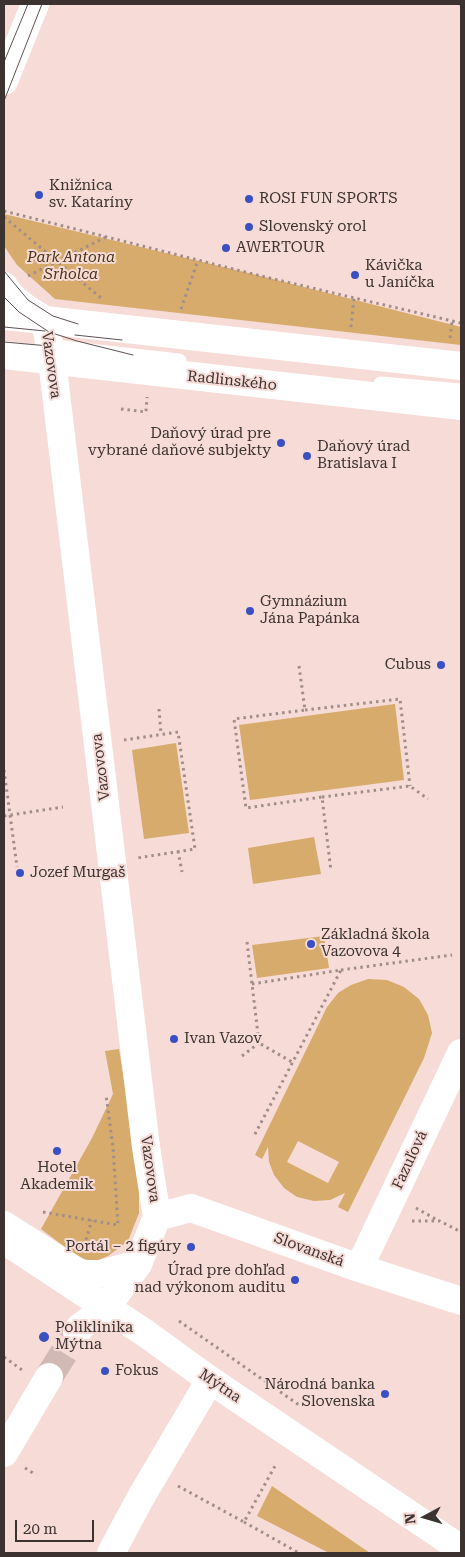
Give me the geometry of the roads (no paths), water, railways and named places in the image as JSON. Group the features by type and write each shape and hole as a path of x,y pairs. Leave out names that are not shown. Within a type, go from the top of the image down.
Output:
{"street":[{"path":"4,81 35,4"},
{"name":"Vazovova","path":"14,283 11,296 26,309 49,342 146,1147 157,1217 138,1264 106,1308 76,1332"},
{"name":"Radlinského","path":"4,316 49,342 461,406"},
{"name":"Radlinského","path":"4,355 49,342 78,324 461,366"},
{"name":"Fazuľová","path":"359,1268 461,1053"},
{"name":"Slovanská","path":"157,1217 191,1208 359,1268 461,1301"},
{"path":"4,1225 81,1274 100,1274 138,1264"},
{"name":"Mýtna","path":"4,1240 461,1549"},
{"path":"4,1453 37,1375"},
{"path":"111,1553 141,1496 210,1380"}],"lane":[{"path":"78,324 122,340 461,378"},
{"path":"49,342 379,383 461,391"}],"tunnel":[{"path":"49,1377 77,1332"}],"tram line":[{"path":"4,62 28,4"},
{"path":"4,101 42,4"},
{"path":"4,271 28,300 53,316 78,324"},
{"path":"4,297 19,312 49,332 133,355"},
{"path":"4,327 45,331"},
{"path":"75,335 122,340"},
{"path":"4,342 49,346"}],"place":[{"name":"Knižnica sv. Kataríny","path":"39,195"},
{"name":"ROSI FUN SPORTS","path":"249,199"},
{"name":"Slovenský orol","path":"249,227"},
{"name":"AWERTOUR","path":"226,248"},
{"name":"Kávička u Janíčka","path":"355,275"},
{"name":"Daňový úrad pre vybrané daňové subjekty","path":"281,443"},
{"name":"Daňový úrad Bratislava I","path":"307,456"},
{"name":"Gymnázium Jána Papánka","path":"250,611"},
{"name":"Cubus","path":"441,665"},
{"name":"Jozef Murgaš","path":"20,873"},
{"name":"Základná škola Vazovova 4","path":"311,944"},
{"name":"Ivan Vazov","path":"174,1039"},
{"name":"Hotel Akademik","path":"57,1151"},
{"name":"Portál – 2 figúry","path":"191,1247"},
{"name":"Úrad pre dohľad nad výkonom auditu","path":"295,1280"},
{"name":"Poliklinika Mýtna","path":"44,1337"},
{"name":"Fokus","path":"105,1371"},
{"name":"Národná banka Slovenska","path":"385,1394"}],"park label":[{"name":"Park Antona Srholca","path":"71,266"}]}
